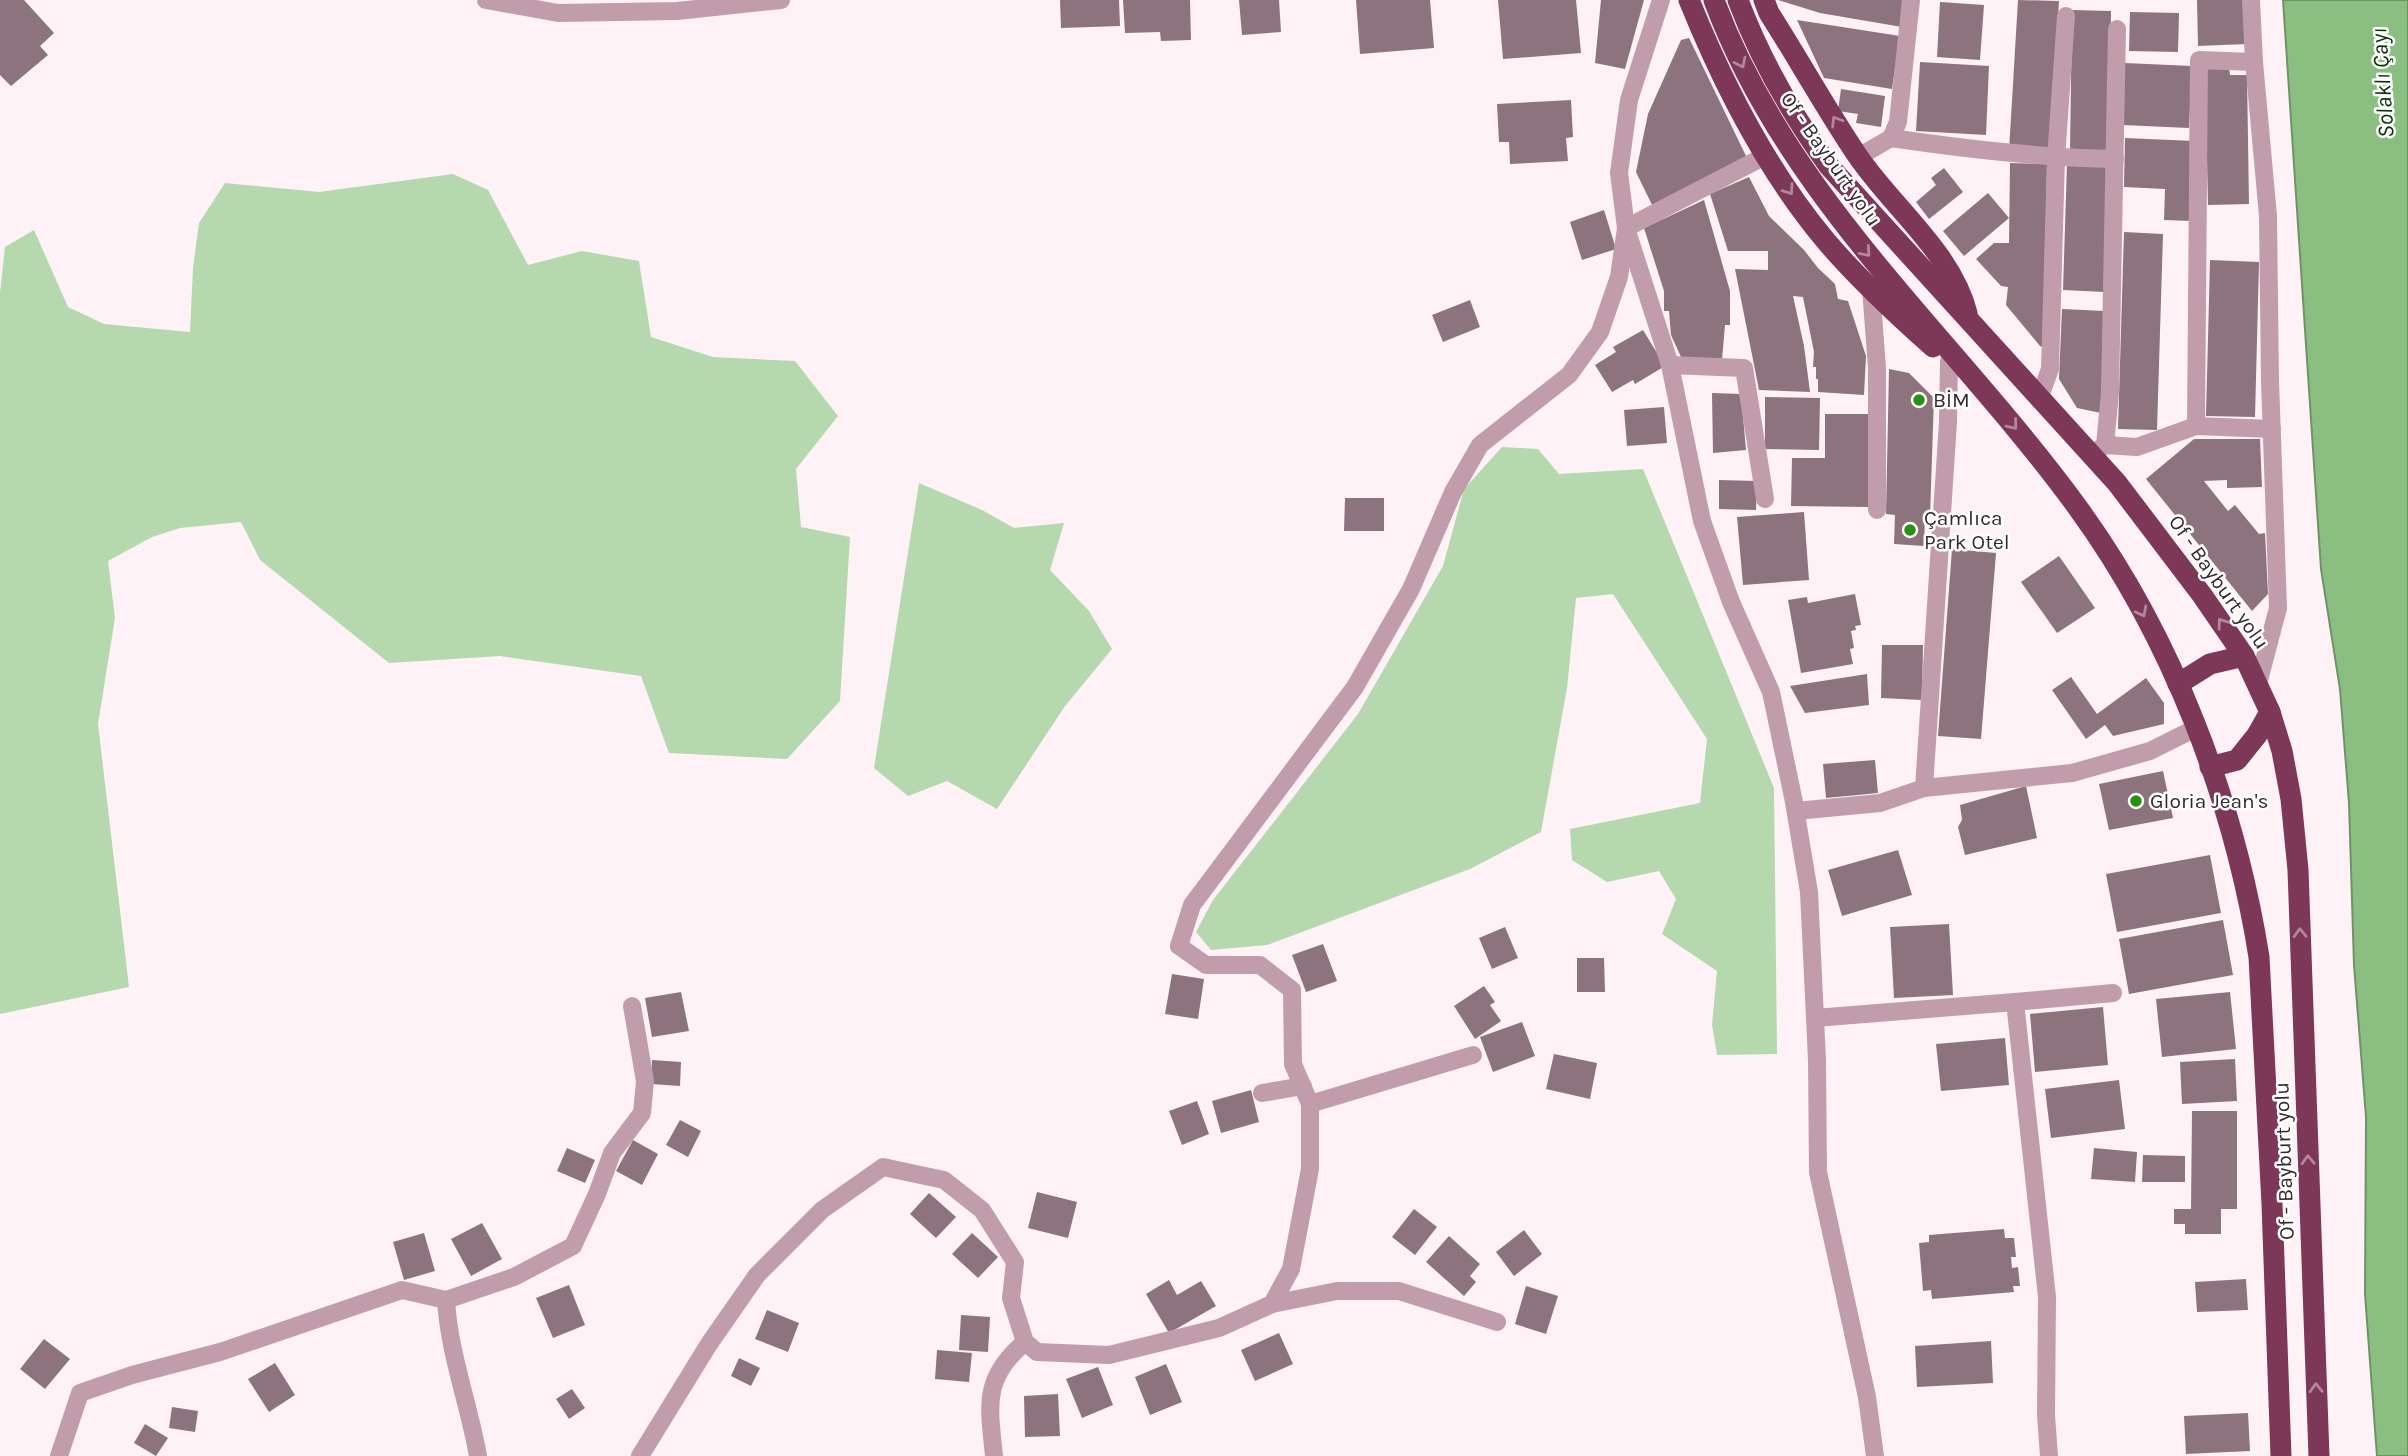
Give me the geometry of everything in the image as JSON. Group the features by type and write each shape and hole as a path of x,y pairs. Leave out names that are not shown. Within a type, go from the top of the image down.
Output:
{"highway":[{"path":"1689,0 1719,71 1767,155 1825,239 1871,288 1989,397"},
{"name":"Of - Bayburt yolu","path":"1714,0 1731,43 1763,105 1810,179 1863,248 2048,469 2102,542 2147,622 2178,684 2196,729 2237,853 2259,957 2272,1204 2281,1456"},
{"name":"Of - Bayburt yolu","path":"1738,0 1777,83 1829,166 2039,399 2099,450 2244,656 2270,712 2282,751 2291,799 2298,870 2319,1456"},
{"path":"1765,0 1769,13 1858,157 1943,262 1961,290 1968,318"},
{"path":"2178,684 2210,664 2244,656"},
{"path":"2210,767 2237,760 2257,735 2270,712"}],"street":[{"path":"486,0 509,2 558,13 677,11 781,0"},
{"path":"1661,0 1629,100 1619,173 1626,228 1670,365 1702,521 1731,602 1771,692 1796,811 1809,892 1818,1172 1867,1397 1875,1456"},
{"path":"1858,157 1891,138 1898,122 1911,0"},
{"path":"2251,0 2268,216 2278,607 2258,684"},
{"path":"2039,399 2050,369 2056,158 2066,16"},
{"path":"2117,29 2109,393 2099,450 2137,447 2196,426 2272,429"},
{"path":"2196,426 2199,60 2254,62"},
{"path":"1891,138 1994,153 2116,159"},
{"path":"1626,228 1767,155"},
{"path":"1272,1304 1291,1269 1310,1169 1310,1104 1293,1064 1292,990 1260,965 1206,965 1179,946 1192,905 1355,687 1411,589 1453,492 1480,445 1569,375 1600,332 1619,277 1626,228"},
{"path":"1871,288 1877,368 1877,510"},
{"path":"1924,788 1948,422 1949,361"},
{"path":"1670,365 1744,368 1765,499"},
{"path":"1796,811 1880,803 1924,788 2072,773 2150,751 2196,729"},
{"path":"1815,1018 2113,993"},
{"path":"2015,1002 2047,1297 2046,1415 2049,1456"},
{"path":"60,1456 80,1393 132,1375 220,1352 402,1290 446,1300 514,1278 573,1246 597,1194 611,1153 642,1113 645,1081 632,1006"},
{"path":"1310,1104 1473,1055"},
{"path":"1262,1093 1303,1086"},
{"path":"640,1456 709,1344 757,1275 822,1210 883,1167 944,1180 982,1210 1015,1262 1011,1298 1025,1342 1037,1352 1109,1355 1219,1328 1272,1304 1337,1291 1399,1291 1497,1322"},
{"path":"446,1300 448,1331 478,1456"},
{"path":"994,1456 990,1390 1009,1355 1025,1342"}],"shaded area":[{"path":"453,174 488,190 528,265 582,251 639,261 651,337 713,357 795,361 838,416 796,469 801,527 850,537 840,701 787,759 669,753 641,676 500,656 389,663 260,560 241,522 180,528 152,537 108,561 115,618 98,724 129,987 0,1014 0,293 5,247 34,230 68,307 104,324 190,332 193,268 199,223 225,183 319,192"},
{"path":"1502,447 1538,449 1559,474 1643,469 1774,788 1777,1054 1717,1055 1712,1025 1717,971 1662,934 1676,899 1659,871 1607,882 1572,860 1570,829 1700,803 1707,739 1613,594 1576,598 1567,688 1541,832 1470,869 1267,945 1211,950 1196,932 1213,900 1358,714 1443,566 1464,489"},
{"path":"919,483 982,510 1014,528 1064,523 1050,570 1089,611 1112,649 1065,706 997,809 947,781 908,796 874,768"}],"water":[{"name":"Solaklı Çayı","path":"2283,0 2408,0 2408,1456 2377,1456 2365,1294 2366,1117 2354,965 2349,803 2340,689 2321,569"}],"building":[{"path":"0,0 24,0 54,33 40,46 48,55 11,86 0,75"},
{"path":"1060,0 1119,0 1120,26 1061,28"},
{"path":"1123,0 1190,0 1191,40 1161,41 1160,32 1125,33"},
{"path":"1239,0 1279,0 1281,32 1242,35"},
{"path":"1356,0 1430,0 1434,48 1360,54"},
{"path":"1498,0 1576,0 1581,53 1503,59"},
{"path":"1601,0 1644,0 1625,69 1595,63"},
{"path":"1778,0 1907,0 1902,27 1820,13"},
{"path":"2018,0 2059,1 2050,153 2009,151"},
{"path":"2197,0 2246,0 2247,44 2198,46"},
{"path":"1940,2 1984,5 1980,60 1937,57"},
{"path":"2072,10 2111,11 2109,152 2070,151"},
{"path":"2130,12 2179,13 2178,52 2129,51"},
{"path":"1797,20 1900,36 1892,89 1824,78"},
{"path":"1689,38 1747,158 1653,207 1636,172 1648,114 1681,40"},
{"path":"1920,62 1989,66 1986,135 1916,131"},
{"path":"2125,63 2192,66 2189,128 2123,125"},
{"path":"2229,67 2230,75 2247,75 2249,204 2208,205 2205,68"},
{"path":"1841,89 1885,96 1881,127 1856,123 1858,114 1838,111"},
{"path":"1571,100 1573,137 1566,138 1568,161 1510,164 1509,142 1499,142 1497,104"},
{"path":"2125,138 2194,141 2191,221 2164,220 2165,189 2124,187"},
{"path":"2010,163 2047,164 2045,348 2040,346 2006,305 2008,287 2001,286 1976,259 1994,243 2009,243"},
{"path":"2067,164 2108,165 2104,292 2063,290"},
{"path":"1944,168 1963,192 1929,219 1916,202 1936,185 1931,178"},
{"path":"1749,177 1769,216 1835,284 1838,299 1848,301 1866,356 1864,395 1818,392 1816,367 1813,367 1814,352 1803,297 1793,296 1804,346 1810,392 1759,390 1735,269 1768,270 1768,251 1728,251 1710,194"},
{"path":"1988,193 2009,218 1964,256 1943,231"},
{"path":"1704,200 1730,291 1730,325 1725,325 1722,360 1681,357 1671,335 1669,311 1664,311 1664,291 1644,228"},
{"path":"1604,210 1616,249 1582,260 1570,222"},
{"path":"2124,232 2163,234 2157,430 2118,429"},
{"path":"2210,260 2259,262 2255,417 2206,416"},
{"path":"1470,300 1480,327 1443,342 1432,315"},
{"path":"2062,309 2104,311 2101,413 2077,408 2059,379"},
{"path":"1643,330 1665,366 1635,384 1633,380 1612,392 1595,365 1616,352 1613,347"},
{"path":"1889,369 1909,373 1934,398 1930,517 1925,516 1924,546 1894,544 1895,515 1886,514"},
{"path":"1712,393 1741,394 1746,450 1713,453"},
{"path":"1765,397 1820,398 1819,450 1765,449"},
{"path":"1664,407 1667,443 1627,446 1624,410"},
{"path":"1825,414 1869,414 1868,507 1791,506 1792,458 1825,458"},
{"path":"2194,439 2260,439 2262,487 2227,488 2227,480 2204,481 2228,511 2235,505 2259,534 2265,533 2268,594 2252,611 2146,479"},
{"path":"1719,480 1757,481 1756,510 1719,509"},
{"path":"1345,498 1384,498 1384,531 1344,531"},
{"path":"1804,512 1809,580 1743,585 1737,517"},
{"path":"1952,549 1996,553 1981,739 1938,736"},
{"path":"2059,556 2095,608 2057,633 2021,582"},
{"path":"1855,594 1861,625 1855,626 1856,630 1851,631 1853,664 1801,673 1788,600 1807,597 1808,603"},
{"path":"1882,645 1923,645 1922,700 1881,698"},
{"path":"1867,674 1869,705 1805,713 1790,686"},
{"path":"2071,677 2097,714 2146,678 2164,703 2164,724 2113,736 2105,725 2086,739 2052,690"},
{"path":"1875,760 1878,793 1826,798 1823,764"},
{"name":"Gloria Jean's","path":"2163,771 2173,818 2109,830 2099,784"},
{"path":"2026,786 2037,838 1965,855 1958,827 1962,820 1960,805"},
{"path":"1898,850 1912,895 1842,916 1828,870"},
{"path":"2210,855 2221,913 2117,932 2106,874"},
{"path":"2223,920 2233,975 2129,994 2119,939"},
{"path":"1949,924 1953,995 1894,998 1890,927"},
{"path":"1505,927 1518,958 1492,969 1479,938"},
{"path":"1323,944 1337,981 1306,992 1292,955"},
{"path":"1577,958 1604,958 1605,992 1577,992"},
{"path":"1172,974 1204,979 1198,1019 1165,1014"},
{"path":"1484,986 1495,1002 1490,1005 1501,1021 1475,1039 1454,1006"},
{"path":"681,992 689,1031 652,1037 645,998"},
{"path":"2230,992 2236,1049 2162,1057 2156,999"},
{"path":"2103,1007 2108,1065 2035,1072 2030,1014"},
{"path":"1522,1022 1535,1056 1493,1072 1480,1037"},
{"path":"2005,1038 2009,1085 1941,1091 1936,1044"},
{"path":"1554,1054 1597,1063 1590,1099 1546,1089"},
{"path":"2235,1059 2237,1101 2182,1104 2180,1062"},
{"path":"652,1060 681,1062 680,1086 651,1084"},
{"path":"2119,1080 2125,1129 2051,1138 2045,1089"},
{"path":"1251,1090 1259,1122 1221,1133 1212,1101"},
{"path":"1197,1101 1209,1134 1182,1145 1169,1111"},
{"path":"2192,1111 2237,1111 2237,1209 2221,1209 2221,1234 2185,1234 2185,1224 2174,1224 2174,1209 2191,1209"},
{"path":"680,1120 701,1131 688,1157 666,1145"},
{"path":"633,1140 658,1154 642,1185 616,1171"},
{"path":"567,1148 595,1160 585,1183 557,1171"},
{"path":"2094,1148 2137,1152 2135,1182 2091,1179"},
{"path":"2143,1155 2185,1156 2185,1182 2142,1182"},
{"path":"1037,1192 1077,1202 1068,1238 1028,1228"},
{"path":"929,1193 956,1217 936,1238 910,1214"},
{"path":"1414,1209 1437,1227 1415,1255 1392,1237"},
{"path":"482,1223 502,1259 471,1276 451,1239"},
{"path":"2004,1229 2005,1238 2014,1238 2016,1257 2011,1257 2012,1268 2018,1267 2020,1286 2013,1286 2014,1292 1932,1299 1931,1290 1923,1291 1919,1243 1929,1242 1929,1235"},
{"path":"1524,1230 1542,1254 1514,1276 1496,1252"},
{"path":"424,1233 435,1271 404,1280 393,1242"},
{"path":"972,1233 998,1257 978,1278 952,1254"},
{"path":"1449,1236 1480,1264 1470,1276 1476,1282 1464,1296 1426,1262"},
{"path":"2246,1279 2248,1310 2197,1312 2195,1282"},
{"path":"1169,1280 1177,1295 1201,1281 1216,1306 1169,1333 1146,1294"},
{"path":"569,1285 585,1325 553,1338 536,1298"},
{"path":"1526,1286 1558,1296 1546,1334 1515,1324"},
{"path":"767,1310 799,1323 788,1352 755,1339"},
{"path":"961,1315 990,1317 988,1352 959,1350"},
{"path":"1279,1333 1293,1364 1255,1381 1241,1350"},
{"path":"44,1339 70,1359 45,1389 20,1369"},
{"path":"1991,1341 1993,1383 1917,1387 1915,1346"},
{"path":"937,1350 972,1353 969,1382 935,1379"},
{"path":"739,1358 760,1368 751,1386 731,1376"},
{"path":"275,1363 295,1395 269,1412 248,1379"},
{"path":"1166,1364 1182,1402 1150,1415 1135,1377"},
{"path":"1098,1367 1113,1405 1082,1418 1066,1379"},
{"path":"572,1389 585,1408 569,1419 556,1399"},
{"path":"1058,1394 1060,1436 1025,1437 1024,1396"},
{"path":"172,1407 198,1411 195,1432 169,1428"},
{"path":"2248,1413 2250,1451 2186,1454 2184,1416"},
{"path":"145,1424 168,1438 156,1456 134,1443"}],"place":[{"name":"BİM","path":"1919,400"},
{"name":"Çamlıca Park Otel","path":"1910,530"},
{"name":"Gloria Jean's","path":"2136,801"}]}
